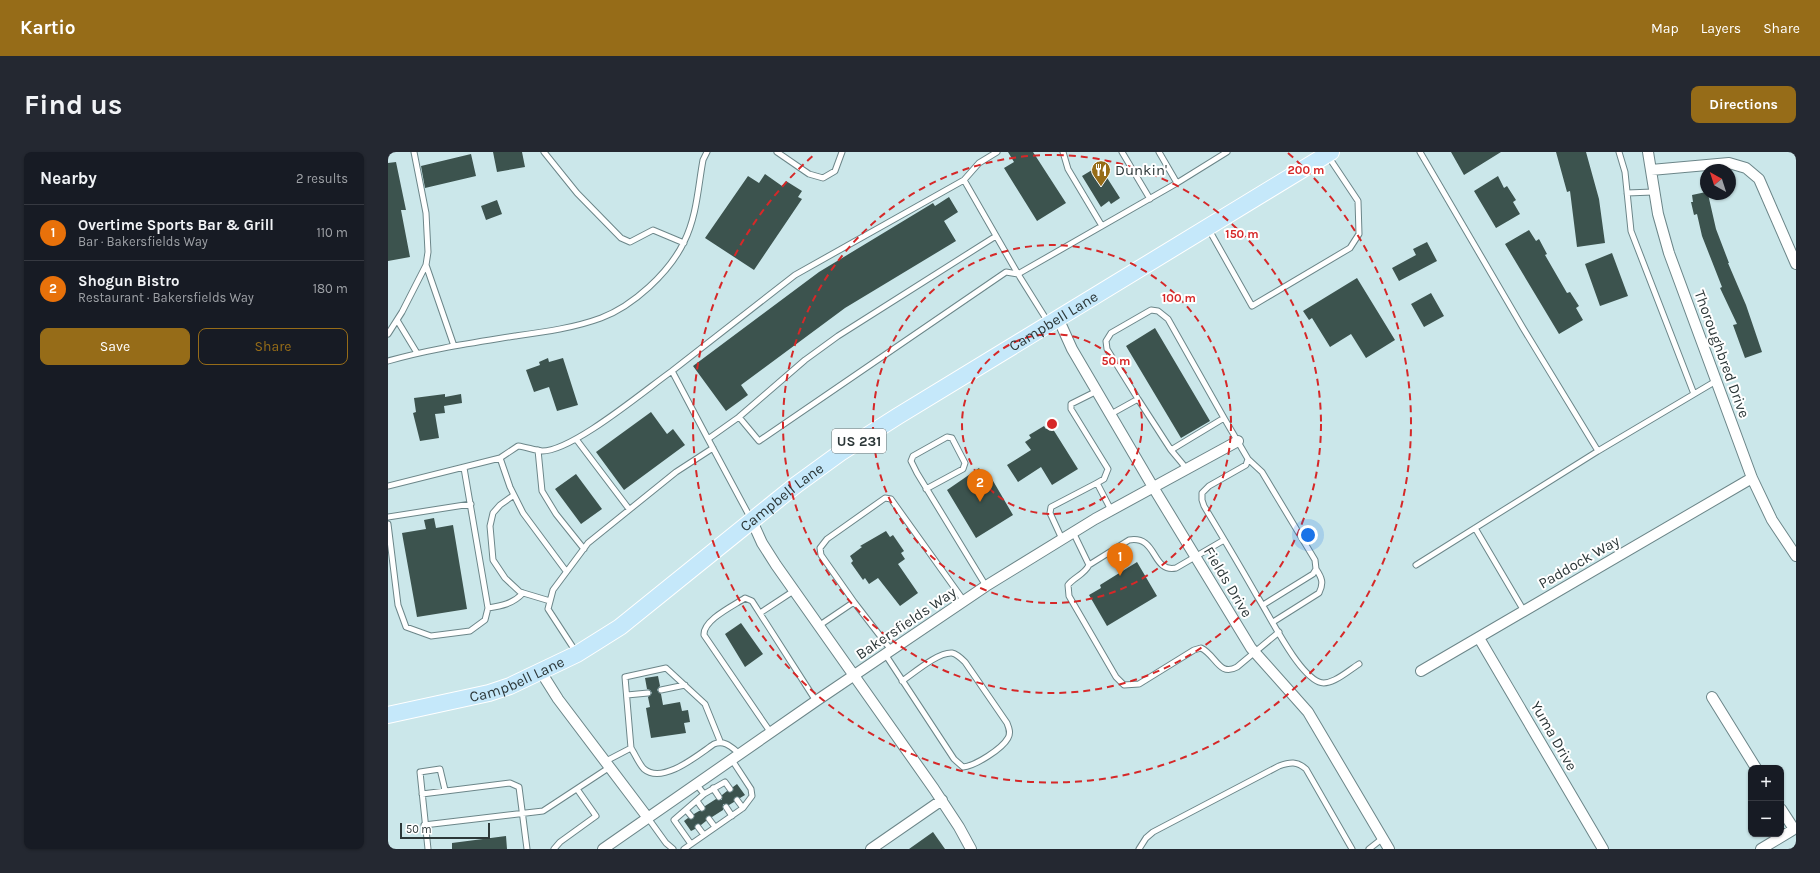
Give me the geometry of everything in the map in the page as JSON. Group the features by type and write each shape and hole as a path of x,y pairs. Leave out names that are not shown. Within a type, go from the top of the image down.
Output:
{"main road":[{"name":"Campbell Lane","path":"388,715 489,693 541,672 578,654 620,627 752,521 840,453 898,416 1329,153"}],"street":[{"name":"Thoroughbred Drive","path":"1648,152 1653,192 1669,253 1752,478 1772,520 1796,556"},
{"path":"1651,170 1729,163 1746,168 1759,179 1796,264"},
{"name":"Fields Drive","path":"1054,321 1111,414 1195,558 1255,653 1308,712 1390,849"},
{"name":"Bakersfields Way","path":"603,849 816,701 986,586 1111,510 1238,441"},
{"name":"Paddock Way","path":"1421,672 1752,478"},
{"path":"752,521 762,543 942,800 965,836 971,849"},
{"name":"Yuma Drive","path":"1479,638 1603,849"},
{"path":"541,672 558,699 648,818"},
{"path":"1712,697 1754,765"},
{"path":"871,849 942,800"},
{"path":"1761,849 1795,829 1784,813"}],"lane":[{"path":"388,334 426,265 428,252 426,213 414,152"},
{"path":"544,152 577,193 621,238 630,242 653,230 684,243"},
{"path":"388,361 417,353 454,346 562,329 601,318 625,306 640,294 670,263 684,243 694,212 703,160 707,152"},
{"path":"777,152 809,174 823,178 835,171 842,152"},
{"path":"388,486 500,458 518,446 543,451 561,446 592,430 672,371 795,275 964,180 979,163 997,152"},
{"path":"1062,152 1068,170 1102,226"},
{"path":"1122,152 1150,199"},
{"path":"1159,152 1177,183"},
{"path":"739,417 759,441 1006,272 1018,274 1150,199 1227,152"},
{"path":"1420,152 1523,328 1598,451"},
{"path":"1619,152 1625,172 1631,231 1694,394"},
{"path":"1208,227 1252,306 1344,252 1350,248 1359,234 1358,201 1329,153"},
{"path":"964,180 1018,274 1054,321"},
{"path":"1627,193 1653,192"},
{"path":"708,439 739,417 805,360 838,336 996,236"},
{"path":"426,265 454,346"},
{"path":"1186,468 1171,450 1107,349 1106,341 1111,333 1151,310 1158,311 1168,319 1248,459 1262,472 1299,531 1315,560 1316,569 1322,578 1322,586 1319,592 1273,622"},
{"path":"397,320 417,353"},
{"path":"672,371 752,521"},
{"path":"1416,565 1598,451 1716,381"},
{"path":"1062,539 1050,513 1051,507 1104,479 1108,470 1072,409 1071,404 1097,391"},
{"path":"1111,414 1138,399"},
{"path":"1171,450 1224,418"},
{"path":"926,489 963,469 965,463 952,438 946,437 913,456 911,461 926,489 986,586"},
{"path":"576,438 629,510"},
{"path":"578,654 548,609 553,590 584,548 676,472 713,448"},
{"path":"538,450 542,491 556,514 584,548"},
{"path":"500,458 514,495 523,513 566,571"},
{"path":"1248,459 1246,465 1209,486 1202,493 1204,506 1279,632 1300,665 1310,676 1320,682 1328,682 1359,664"},
{"path":"388,524 398,605 406,627 431,636 470,631 485,620 488,608 464,468"},
{"path":"1097,483 1111,510"},
{"path":"514,495 500,505 493,513 490,526 493,560 505,578 523,593 550,601"},
{"path":"902,681 942,655 953,653 959,656 1008,723 1010,730 1009,738 1003,745 975,764 963,768 954,759 902,681 888,652 821,555 820,548 827,539 885,498 891,499 964,601"},
{"path":"388,517 470,504"},
{"path":"1475,528 1524,611"},
{"path":"1073,532 1089,564"},
{"path":"1224,540 1176,568 1166,568 1160,564 1148,544 1135,539 1129,540 1089,564 1085,571 1072,580 1068,585 1067,590 1116,677 1124,685 1138,684 1194,650 1201,648 1212,655 1224,670 1230,671 1255,653 1279,632"},
{"path":"1263,605 1313,574 1316,569"},
{"path":"760,613 795,590"},
{"path":"488,608 504,605 517,600 523,593"},
{"path":"771,733 704,635 704,630 709,621 745,598 752,601 816,701"},
{"path":"820,625 854,602"},
{"path":"684,849 743,808 752,796 751,789 729,745 720,741 705,704 666,668 625,677 631,748 644,769 650,772 664,772 679,769 720,741"},
{"path":"660,690 685,685"},
{"path":"626,695 648,693"},
{"path":"424,825 543,811 577,789 631,748"},
{"path":"1139,849 1146,838 1153,832 1279,766 1291,762 1302,765 1306,770 1352,849"},
{"path":"428,849 424,825 420,772 440,769 445,790"},
{"path":"691,844 674,820 712,788 725,782 730,789"},
{"path":"422,794 510,783 519,787 527,849"},
{"path":"697,785 704,794"},
{"path":"712,788 719,797"},
{"path":"554,849 560,842 596,816 577,789"},
{"path":"737,800 743,808"},
{"path":"697,801 702,808"},
{"path":"726,807 732,816"},
{"path":"686,810 691,816"},
{"path":"648,818 666,843 673,849"},
{"path":"709,819 715,828"},
{"path":"698,827 704,835"},
{"path":"1369,849 1383,838"}],"building":[{"path":"493,152 522,152 525,167 497,172"},
{"path":"1008,152 1033,152 1066,203 1037,221 1004,168 1014,162"},
{"path":"1451,152 1501,152 1464,175"},
{"path":"1556,152 1586,152 1599,199 1605,243 1577,247 1570,191 1567,192"},
{"path":"471,154 476,176 425,188 421,166"},
{"path":"396,162 406,210 401,210 410,257 388,261 388,163"},
{"name":"Dunkin'","path":"1097,167 1101,175 1104,173 1120,198 1111,204 1109,201 1101,207 1082,176"},
{"path":"765,174 782,186 786,181 802,191 798,197 802,199 754,270 705,238 748,176 759,183"},
{"path":"1498,176 1504,188 1507,186 1516,200 1513,202 1520,214 1496,228 1474,191"},
{"path":"1700,193 1700,200 1709,200 1716,229 1728,263 1746,305 1762,352 1745,358 1733,325 1737,324 1720,288 1722,287 1702,236 1697,214 1694,215 1691,202 1693,202 1692,195"},
{"path":"949,197 958,212 944,221 956,241 845,308 741,385 748,395 726,411 693,366 819,272 933,203 935,206"},
{"path":"497,200 502,214 486,220 481,206"},
{"path":"1529,230 1536,241 1539,239 1547,254 1545,255 1567,293 1570,292 1579,306 1576,308 1583,320 1559,334 1505,244"},
{"path":"1427,242 1437,261 1399,281 1392,268 1416,255 1413,249"},
{"path":"1612,253 1628,296 1600,306 1585,264"},
{"path":"1357,278 1395,340 1366,358 1351,334 1330,347 1312,318 1309,320 1303,311"},
{"path":"1431,293 1444,316 1424,327 1411,304"},
{"path":"1155,328 1210,421 1181,438 1126,346"},
{"path":"548,358 549,362 563,358 578,405 557,411 549,387 534,392 526,370 540,365 539,362"},
{"path":"445,394 445,397 461,394 462,403 444,406 445,413 435,414 439,438 420,441 413,413 416,412 414,398"},
{"path":"651,412 667,434 673,429 685,445 624,490 596,452"},
{"path":"1044,426 1046,429 1051,426 1078,469 1052,485 1041,467 1018,482 1007,465 1031,450 1025,442 1031,438 1029,435"},
{"path":"979,468 984,477 989,474 1013,515 976,538 947,490"},
{"path":"576,474 602,509 581,524 555,489"},
{"path":"434,518 436,528 453,525 467,609 417,617 402,533 426,529 424,520"},
{"path":"886,531 890,537 893,535 904,551 901,553 905,559 898,564 918,593 900,606 878,578 869,584 865,578 863,580 851,563 853,561 850,556 862,547 860,546"},
{"path":"1137,562 1157,596 1107,626 1089,595 1101,588 1100,585"},
{"path":"741,623 763,654 745,667 725,634"},
{"path":"658,676 660,686 657,690 661,694 663,705 680,702 682,711 688,710 690,722 684,723 686,733 651,738 646,708 650,707 648,697 652,693 647,689 645,678"},
{"path":"737,784 745,795 740,798 735,797 734,802 729,805 723,804 723,810 712,817 707,816 706,821 701,825 696,824 695,829 691,831 684,821 688,818 693,819 694,814 699,811 704,811 705,806 716,799 722,800 722,795 727,791 732,792 733,787"},
{"path":"933,832 945,849 909,849"},
{"path":"506,836 507,849 452,849 452,843"}],"place":[{"name":"Dunkin'","path":"1101,187"},
{"name":"Shogun Bistro","path":"980,502"},
{"name":"Overtime Sports Bar & Grill","path":"1120,576"}]}
